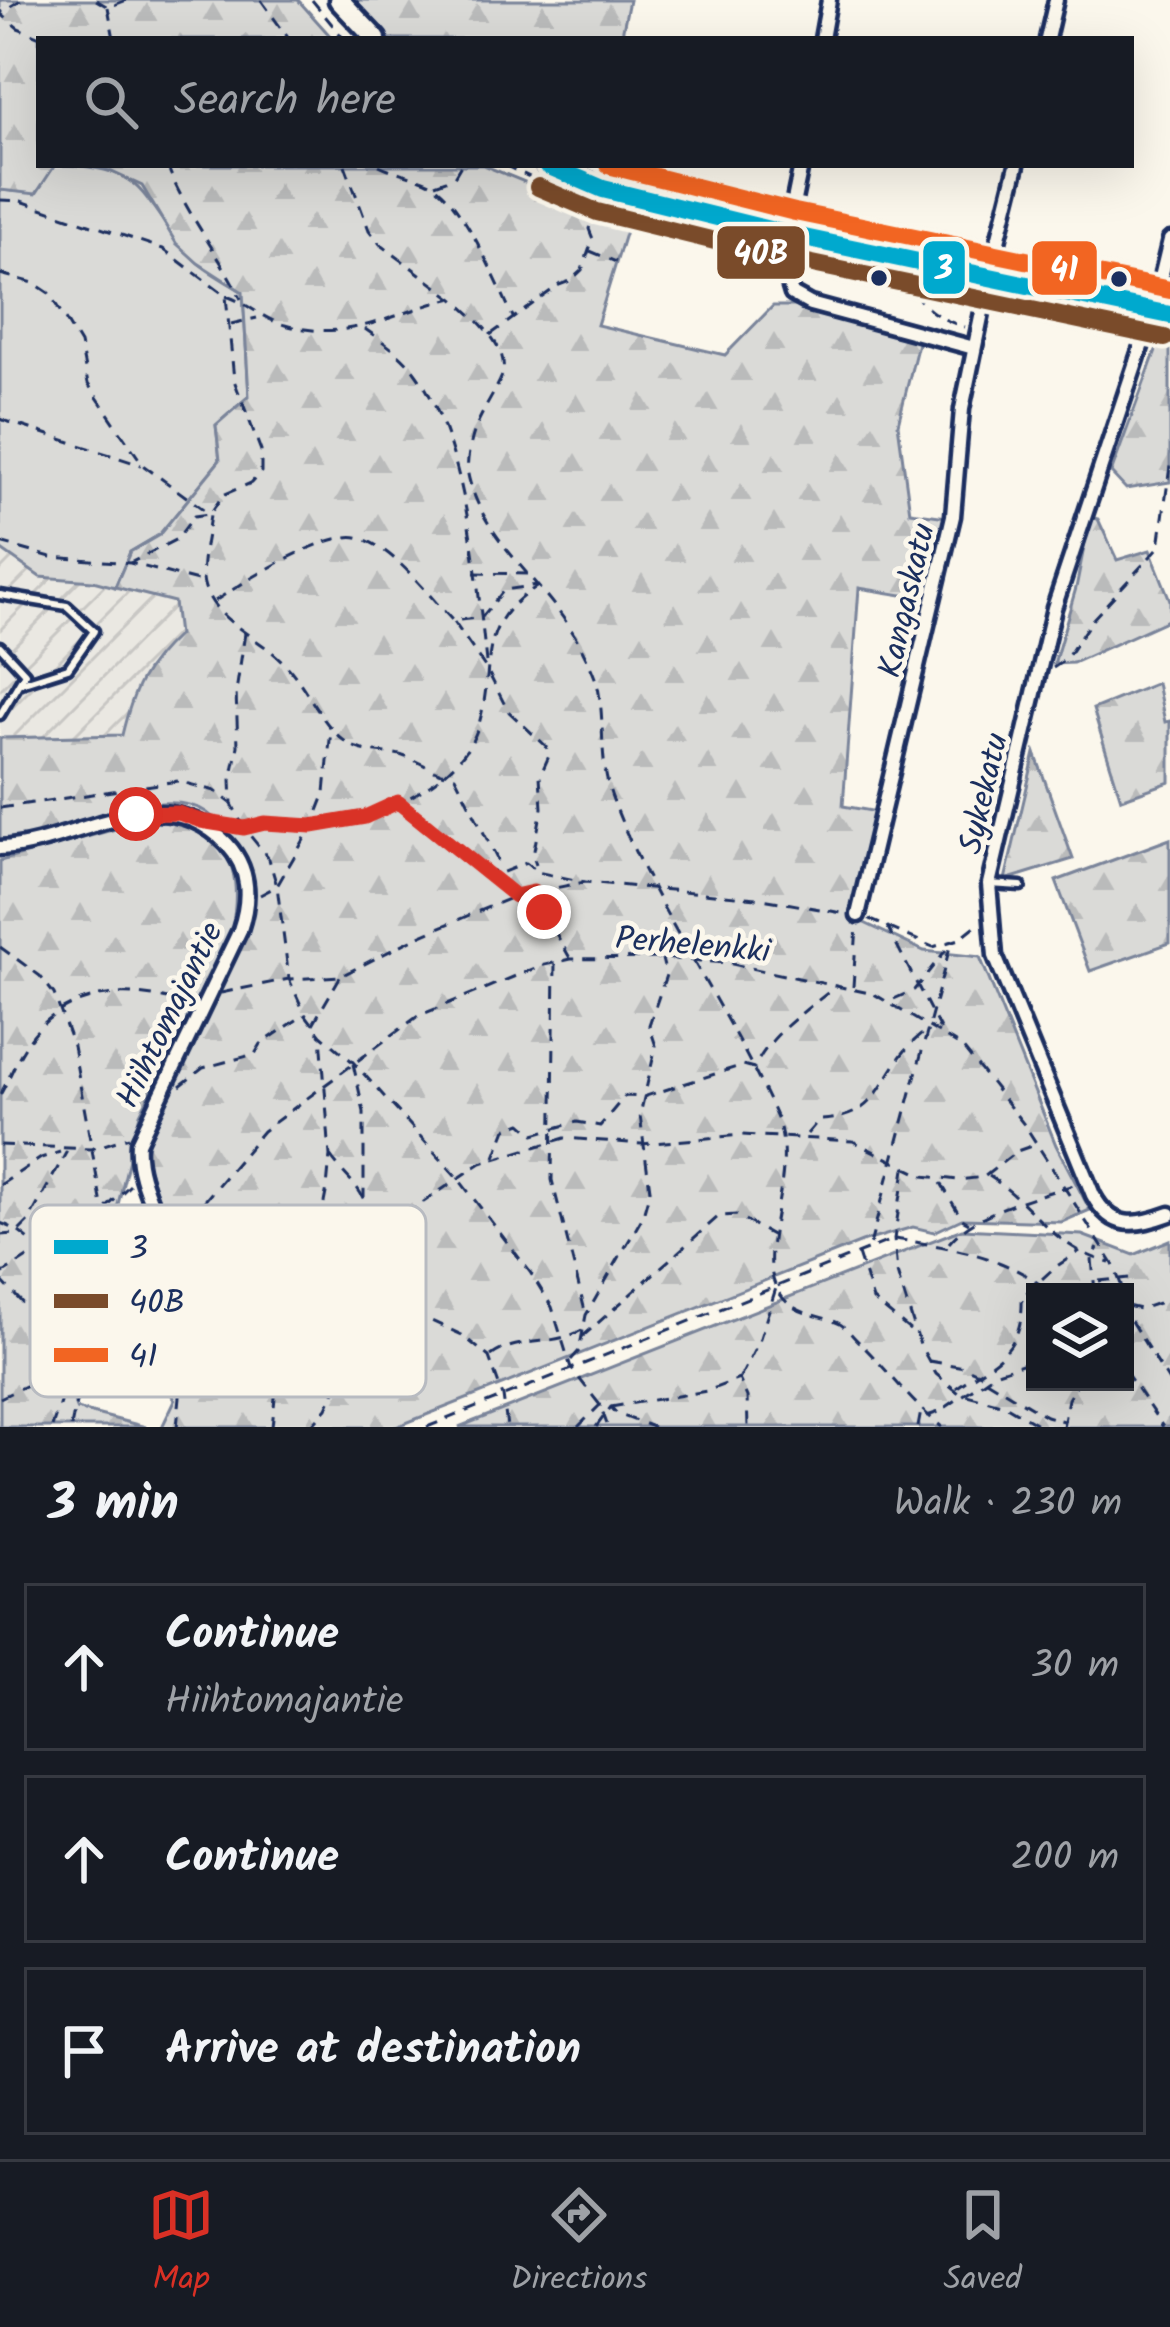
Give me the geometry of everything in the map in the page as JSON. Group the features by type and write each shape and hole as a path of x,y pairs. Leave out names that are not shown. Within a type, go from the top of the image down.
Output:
{"street":[{"path":"339,0 373,36"},
{"path":"823,36 829,0"},
{"path":"1048,36 1057,0"},
{"path":"554,168 603,189 790,235 1161,313"},
{"path":"801,168 786,276 792,294 810,304 974,348"},
{"path":"992,265 1016,168"},
{"name":"Sykekatu","path":"1170,240 1161,313 1054,608 989,884 995,956 1093,1196 1124,1225 1142,1229 1170,1214"},
{"name":"Kangaskatu","path":"857,915 953,516 962,409 986,293"},
{"path":"0,848 44,842 136,814 178,813 201,821"},
{"name":"Hiihtomajantie","path":"156,1205 140,1166 142,1132 204,1010 249,902 241,866 230,848 201,821"}],"lane":[{"path":"0,595 67,606 94,631 68,668 21,683"},
{"path":"0,646 26,674 0,716"},
{"path":"989,884 1021,886"}],"path":[{"path":"21,0 0,13 17,28 37,36"},
{"path":"96,0 108,8 113,36"},
{"path":"108,8 127,0"},
{"path":"261,0 287,36"},
{"path":"311,0 341,36"},
{"path":"168,168 178,196 223,261 242,301 260,317"},
{"path":"346,168 369,230 380,244 452,298 501,353 505,367 473,433 467,474 481,514 498,541 569,622 599,690 601,754 611,796 650,886 754,1068 784,1138 786,1160 770,1267 776,1288 802,1312 839,1324 942,1427"},
{"path":"385,168 434,185 468,224 514,319"},
{"path":"434,185 454,177 459,168"},
{"path":"0,200 21,201 163,249 226,296 242,301"},
{"path":"488,335 582,270 593,239 589,229 595,208"},
{"path":"588,250 616,262"},
{"path":"900,273 923,308 938,319 978,331"},
{"path":"0,274 34,283 49,293 80,344 88,384 145,466"},
{"path":"226,296 233,380 261,451 261,472 251,483 223,495 210,514 202,582 212,604 270,648 291,669 331,727 356,748 399,754 428,770 455,776 497,859 491,877"},
{"path":"230,325 260,317 311,329 365,329 452,298"},
{"path":"365,329 415,372 444,428 468,519 487,670"},
{"path":"1152,343 1158,334"},
{"path":"0,419 145,466 210,514"},
{"path":"1049,662 1047,672 1066,658 1091,621 1159,547 1170,466"},
{"path":"130,563 177,539 194,516 210,514"},
{"path":"212,604 330,538 357,536 385,550 453,621 508,711 546,746 549,756 541,776 542,808 532,856 546,889"},
{"path":"0,543 51,557 130,563 202,582"},
{"path":"474,573 531,574"},
{"path":"453,621 482,617 504,590 540,585"},
{"path":"201,821 244,828 265,823 312,826 365,817 446,775 471,745 478,727 493,637 502,615 540,585"},
{"path":"245,632 236,692 238,746 232,804 268,859 277,886 289,979 321,1035 352,1062 457,1177 530,1272 552,1306 571,1368 600,1405 608,1427"},
{"path":"249,902 277,886 312,826 325,793 331,727"},
{"path":"0,808 178,782 215,791 232,804"},
{"path":"398,802 515,896"},
{"path":"491,877 526,863 539,872 585,882 757,898 857,915 932,947 951,943"},
{"path":"211,993 230,994 289,979 341,976 417,937 515,896 585,882"},
{"path":"533,892 571,959"},
{"path":"853,989 857,915"},
{"path":"890,1001 914,990 951,943 989,915"},
{"path":"886,925 943,1036"},
{"path":"869,1247 951,943"},
{"path":"0,947 40,976 61,1009 73,1046 102,1205"},
{"path":"569,1361 579,1351 586,1315 642,1218 650,1190 642,1144 643,1097 656,1046 649,1025 667,968 660,958"},
{"name":"Perhelenkki","path":"202,1205 263,1131 418,1016 555,962 694,960 853,989 890,1001 962,1047 1037,1144 1122,1283"},
{"path":"555,962 551,1142 555,1192 586,1315"},
{"path":"313,1024 341,976"},
{"path":"754,1068 779,1030 836,986"},
{"path":"0,1092 28,1041 61,1009 90,997 124,992 204,1010"},
{"path":"179,1086 203,1068 254,1054 305,1014"},
{"path":"805,1136 819,1120 845,1119 870,1106 907,1045 929,1028"},
{"path":"321,1035 330,1156 323,1205"},
{"path":"352,1062 364,1112 365,1205"},
{"path":"494,1158 506,1129 522,1124 534,1134 577,1122 601,1126 625,1096 643,1097 743,1065 754,1068"},
{"path":"0,1145 91,1148 142,1132"},
{"path":"419,1205 494,1158 586,1138 642,1144 741,1135 853,1141 938,1179 987,1175 1017,1151 1037,1144"},
{"path":"0,1186 41,1158 68,1150"},
{"path":"35,1205 68,1150"},
{"path":"330,1156 364,1196"},
{"path":"110,1205 127,1191 140,1166"},
{"path":"905,1168 894,1239 898,1273 928,1361 955,1389 1005,1405 1042,1427"},
{"path":"987,1175 1008,1187 1038,1223 1080,1251 1113,1264"},
{"path":"938,1179 962,1219 970,1224"},
{"path":"947,1246 970,1224 1064,1188"},
{"path":"0,1235 20,1230 30,1213"},
{"path":"582,1337 719,1216 736,1215 775,1237"},
{"path":"0,1223 20,1230 30,1240"},
{"path":"427,1427 894,1239 947,1246 1039,1282"},
{"path":"1096,1283 1093,1258 1100,1245"},
{"path":"955,1389 1012,1347 1023,1311 1022,1297 1080,1251"},
{"path":"858,1252 873,1300 917,1336"},
{"path":"30,1257 0,1277 30,1311"},
{"path":"1097,1280 1129,1278"},
{"path":"600,1405 707,1391 739,1379 759,1341 776,1288"},
{"path":"1134,1307 1168,1298"},
{"path":"426,1319 462,1335 489,1357 507,1427"},
{"path":"1134,1326 1170,1383"},
{"path":"489,1357 514,1342 562,1339 584,1329"},
{"path":"928,1361 977,1372 1063,1424 1075,1391"},
{"path":"927,1415 939,1412 987,1379 1026,1364"},
{"path":"739,1379 747,1397 748,1427"},
{"path":"0,1398 30,1383"},
{"path":"1134,1384 1163,1427"},
{"name":"Perhelenkki","path":"52,1427 62,1397"},
{"path":"71,1427 77,1397"},
{"path":"177,1427 178,1397"},
{"path":"272,1427 275,1397"},
{"path":"310,1427 332,1397"},
{"path":"578,1427 600,1405"},
{"path":"596,1427 611,1407"},
{"path":"611,1407 617,1414 653,1427"},
{"path":"918,1427 921,1410"}],"shaded area":[{"path":"0,549 40,577 93,581 175,602 178,635 147,667 132,696 122,736 0,738"}],"green space":[{"path":"0,0 298,0 330,36 36,36 36,168 53,168 36,194 0,190"},
{"path":"352,0 629,0 622,36 385,36"},
{"path":"53,168 92,168 128,180 195,260 243,292 249,396 216,425 220,460 159,535 130,552 115,587 40,577 0,549 0,190 35,193"},
{"path":"103,168 490,168 628,224 597,325 725,355 773,306 804,306 919,339 898,424 910,512 947,517 927,599 859,588 843,806 877,812 856,919 924,951 980,957 1056,1145 1090,1210 1062,1222 962,1219 934,1232 913,1227 862,1242 396,1427 162,1427 174,1397 426,1397 426,1205 160,1205 145,1157 154,1119 247,932 254,895 252,870 241,848 209,815 190,805 172,803 130,808 41,835 0,842 0,738 122,735 141,680 178,635 174,602 115,587 130,552 159,535 220,460 216,425 249,396 243,292 176,243 142,186"},
{"path":"1159,342 1170,344 1170,482 1126,489 1111,473"},
{"path":"1090,517 1098,519 1117,560 1150,550 1170,600 1170,619 1073,663 1054,664 1076,588"},
{"path":"1157,683 1165,722 1170,721 1170,782 1121,799 1093,709"},
{"path":"1035,753 1073,859 1005,880"},
{"path":"155,818 198,831 224,852 232,867 232,929 140,1114 118,1205 30,1205 30,1397 73,1397 76,1409 146,1427 0,1427 0,861"},
{"path":"1170,839 1170,943 1090,971 1056,881"},
{"path":"962,1229 1082,1235 1134,1255 1170,1240 1170,1427 459,1427"}],"transit line":[{"name":"3","path":"554,168 603,189 790,235 1170,315"},
{"name":"41","path":"620,168 795,212 1170,290"},
{"name":"40B","path":"538,187 597,212 784,258 1165,338"}],"route":[{"path":"136,814 178,813 244,828 265,823 312,826 365,817 398,802 515,896 533,892 544,912"}]}
